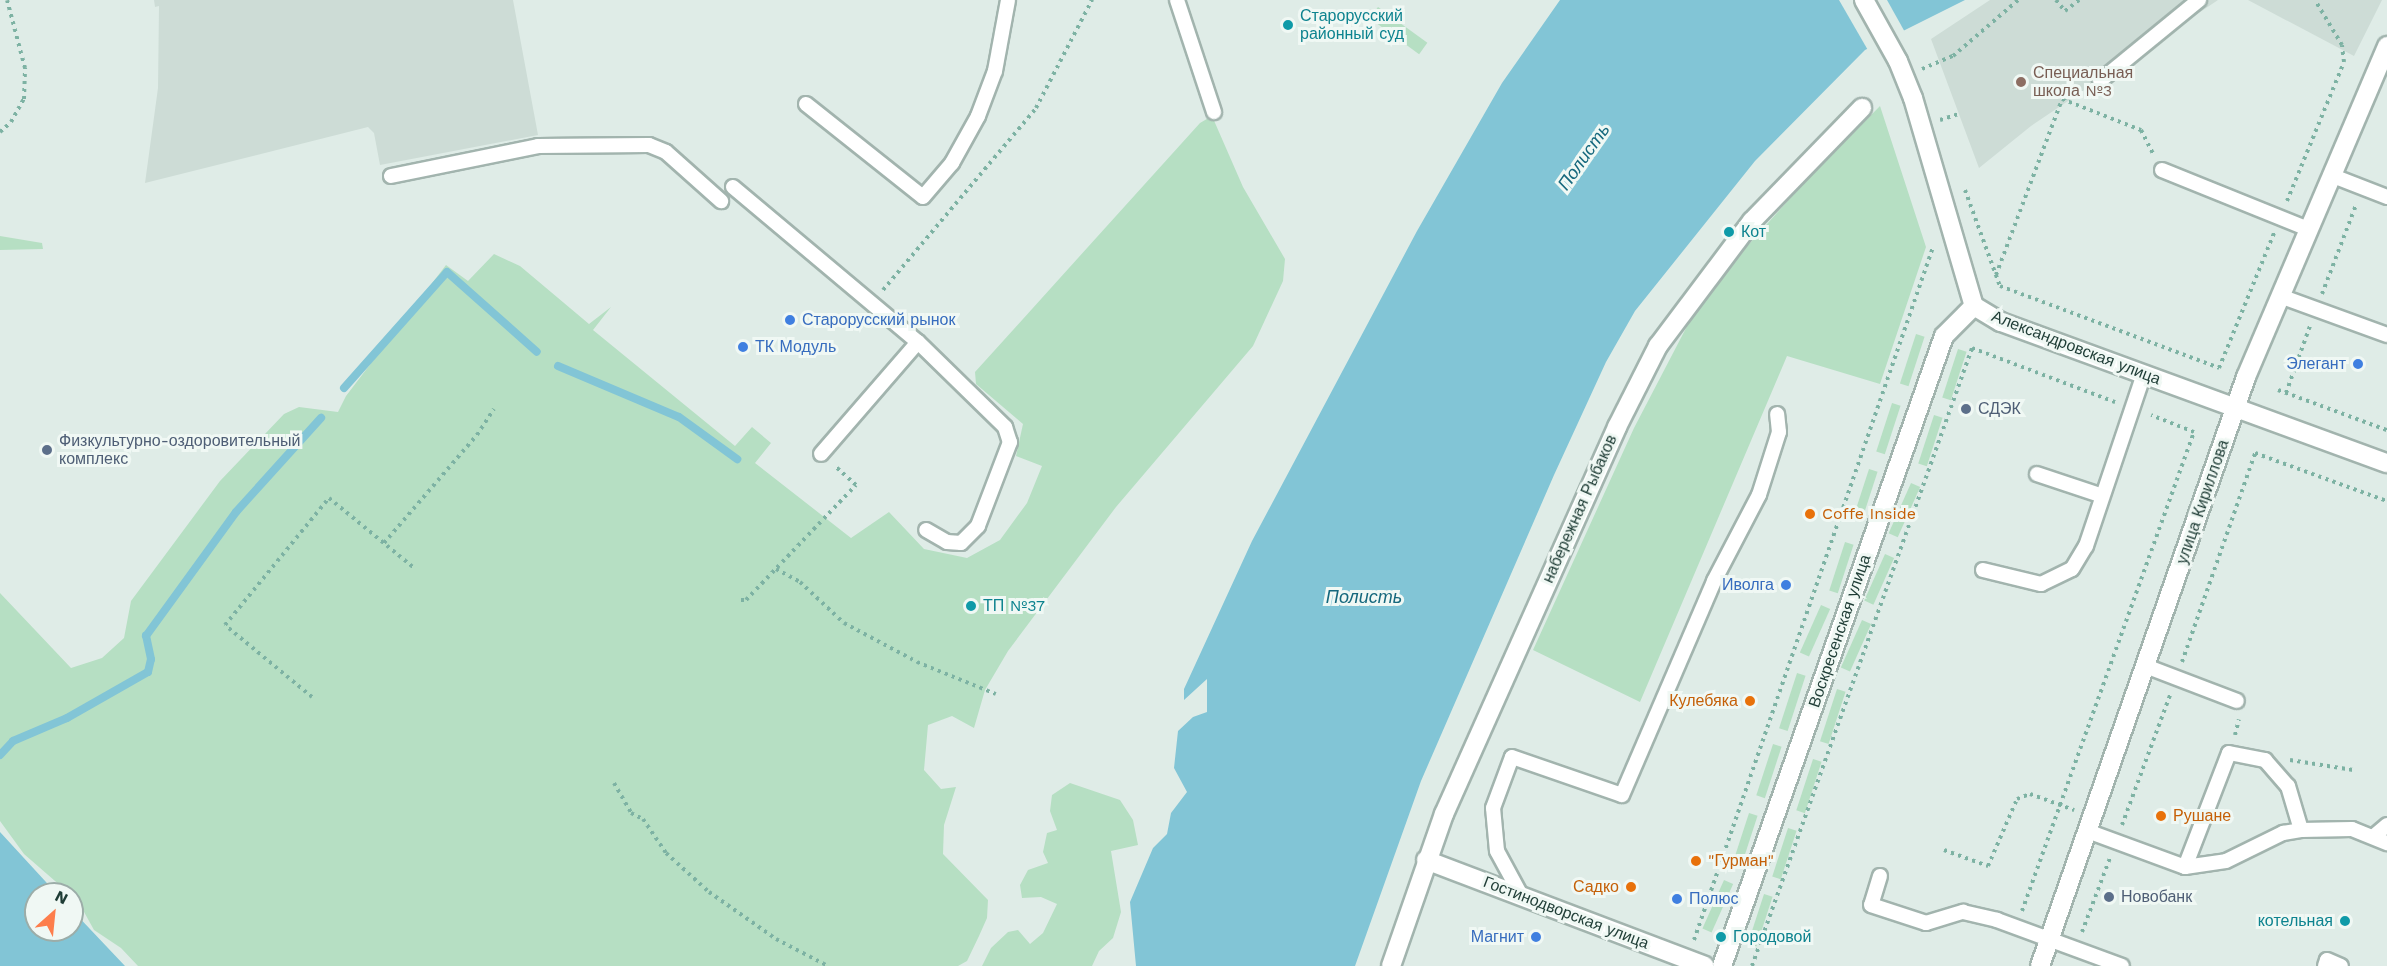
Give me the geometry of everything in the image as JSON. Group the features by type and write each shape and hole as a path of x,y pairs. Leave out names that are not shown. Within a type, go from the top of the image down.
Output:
{"street":[{"name":"Александровская улица","path":"1864,0 1898,61 1913,98 1974,306 2001,322 2387,463"},
{"name":"улица Кириллова","path":"2040,966 2148,667 2235,408 2308,229 2333,176 2387,46"},
{"name":"набережная Рыбаков","path":"1391,966 1426,860 1598,469 1658,346 1752,221 1862,108"},
{"name":"Воскресенская улица","path":"1722,966 1944,336 1974,306"},
{"name":"Гостинодворская улица","path":"1426,860 1705,966"}],"lane":[{"path":"806,104 923,197 952,163 978,116 995,71 1008,0"},
{"path":"1177,0 1214,112"},
{"path":"2100,81 2199,0"},
{"path":"391,176 538,146 649,145 666,152 721,201"},
{"path":"2162,170 2308,229"},
{"path":"2333,176 2387,197"},
{"path":"733,187 918,342 1005,427 1011,442 978,526 961,543 947,542 926,530"},
{"path":"2280,296 2387,335"},
{"path":"821,454 918,342"},
{"path":"1983,570 2041,584 2072,569 2086,546 2100,495 2144,374"},
{"path":"1522,897 1497,851 1493,808 1512,757 1622,795 1714,580 1759,495 1779,432 1778,414"},
{"path":"2037,474 2100,495"},
{"path":"2148,667 2237,701"},
{"path":"2186,867 2229,753 2265,760 2288,786 2301,830"},
{"path":"2092,824 2116,841 2186,867 2226,861 2283,833 2301,830 2352,829 2381,840 2387,825"},
{"path":"1880,876 1871,904 1926,923 1963,912 2016,926 2122,966"},
{"path":"2325,966 2328,960 2341,966"}],"path":[{"path":"0,132 12,122 24,99 25,68 7,0"},
{"path":"872,303 1036,108 1092,0"},
{"path":"1929,65 1953,56 2018,0"},
{"path":"2056,0 2065,10 2079,0"},
{"path":"2315,0 2342,45 2344,62"},
{"path":"1922,69 1926,79"},
{"path":"1996,277 2062,99 2141,130 2162,170"},
{"path":"1936,110 1944,131"},
{"path":"1946,118 1958,114"},
{"path":"1964,187 2000,286 2219,368"},
{"path":"1687,958 1934,251 1931,240"},
{"path":"1752,966 1972,348 2194,432 2016,926"},
{"path":"2278,390 2387,430"},
{"path":"384,543 477,435 494,409"},
{"path":"2077,948 2255,453 2387,501"},
{"path":"741,600 746,600 856,484 821,454"},
{"path":"312,697 225,625 329,498 414,567"},
{"path":"776,569 800,582 844,623 917,662 996,694"},
{"path":"2229,753 2242,708 2237,701"},
{"path":"2265,760 2353,770"},
{"path":"614,783 631,813 643,819 666,852 709,892 776,939 828,966"},
{"path":"1944,850 1988,866 2017,799 2030,794 2061,806 2092,824"}],"shaded area":[{"path":"154,0 513,0 538,135 380,165 374,133 368,127 145,183 158,88 159,6 155,7"},
{"name":"Специальная школа №3","path":"1990,0 2218,0 2031,126 1979,168 1931,39"},
{"path":"2248,0 2382,0 2354,56"}],"green space":[{"path":"1378,7 1427,43 1419,54 1370,18"},
{"path":"1880,106 1926,247 1880,384 1787,356 1640,702 1533,650 1634,428 1696,309 1716,281 1801,186"},
{"path":"1212,116 1243,187 1285,259 1283,281 1253,346 1116,507 1008,651 985,690 974,728 952,716 928,725 924,770 941,789 956,787 944,825 943,854 988,900 987,918 967,961 958,966 138,966 121,948 94,930 84,912 84,882 56,882 24,854 0,821 0,593 71,668 102,658 124,638 131,601 220,481 284,414 299,407 338,412 346,396 446,265 468,281 494,254 520,266 589,324 611,307 593,330 735,446 752,427 771,443 755,463 851,538 889,512 924,549 967,558 1000,540 1027,503 1042,466 1016,456 1023,424 976,384 975,372 1200,123"},
{"path":"0,236 42,243 43,249 0,250"},
{"path":"1916,334 1925,337 1908,386 1900,383"},
{"path":"1958,349 1967,352 1951,400 1942,398"},
{"path":"1892,403 1901,406 1885,454 1876,452"},
{"path":"1934,415 1943,418 1927,466 1918,464"},
{"path":"1869,469 1878,472 1861,522 1853,519"},
{"path":"1911,483 1920,487 1898,537 1889,533"},
{"path":"1845,542 1854,545 1838,593 1829,591"},
{"path":"1885,554 1894,558 1873,605 1864,601"},
{"path":"1821,605 1830,609 1809,657 1800,653"},
{"path":"1862,620 1871,624 1850,672 1841,668"},
{"path":"1797,673 1806,676 1788,731 1779,728"},
{"path":"1837,689 1846,692 1829,744 1820,741"},
{"path":"1773,744 1782,747 1765,798 1756,795"},
{"path":"1813,759 1822,762 1805,813 1796,810"},
{"path":"1070,783 1120,800 1133,820 1138,845 1111,851 1121,912 1113,938 1099,951 1092,966 982,966 991,948 1008,932 1018,930 1030,944 1043,933 1057,904 1041,897 1022,898 1020,885 1028,870 1048,863 1043,852 1047,833 1057,830 1050,811 1052,795"},
{"path":"1749,813 1758,816 1742,864 1733,862"},
{"path":"1788,828 1797,831 1781,879 1772,877"},
{"path":"1724,880 1733,884 1712,932 1702,928"},
{"path":"1764,894 1773,897 1756,946 1748,943"}],"water":[{"name":"Полисть","path":"1560,0 1965,0 1865,50 1755,161 1635,311 1606,362 1554,475 1421,781 1355,966 1136,966 1130,902 1153,848 1167,834 1171,813 1187,792 1174,768 1178,731 1193,717 1207,712 1207,679 1184,700 1184,689 1252,541 1417,231 1502,83"},
{"path":"0,832 46,882 24,882 24,942 84,942 84,923 125,966 0,966"}],"pier":[{"path":"1839,0 1887,0 1906,34 1869,52"}],"waterway":[{"path":"344,388 447,272 537,352"},
{"path":"558,366 679,417 737,459"},
{"path":"0,755 13,741 67,718 148,672 151,659 146,636 236,512 321,418"}],"place":[{"name":"Старорусский районный суд","path":"1288,25"},
{"name":"Специальная школа №3","path":"2021,82"},
{"name":"Кот","path":"1729,232"},
{"name":"Старорусский рынок","path":"790,320"},
{"name":"ТК Модуль","path":"743,347"},
{"name":"Элегант","path":"2358,364"},
{"name":"СДЭК","path":"1966,409"},
{"name":"Физкультурно-оздоровительный комплекс","path":"47,450"},
{"name":"Coffe Inside","path":"1810,514"},
{"name":"Иволга","path":"1786,585"},
{"name":"ТП №37","path":"971,606"},
{"name":"Кулебяка","path":"1750,701"},
{"name":"Рушане","path":"2161,816"},
{"name":"\"Гурман\"","path":"1696,861"},
{"name":"Садко","path":"1631,887"},
{"name":"Новобанк","path":"2109,897"},
{"name":"Полюс","path":"1677,899"},
{"name":"котельная","path":"2345,921"},
{"name":"Магнит","path":"1536,937"},
{"name":"Городовой","path":"1721,937"}]}
